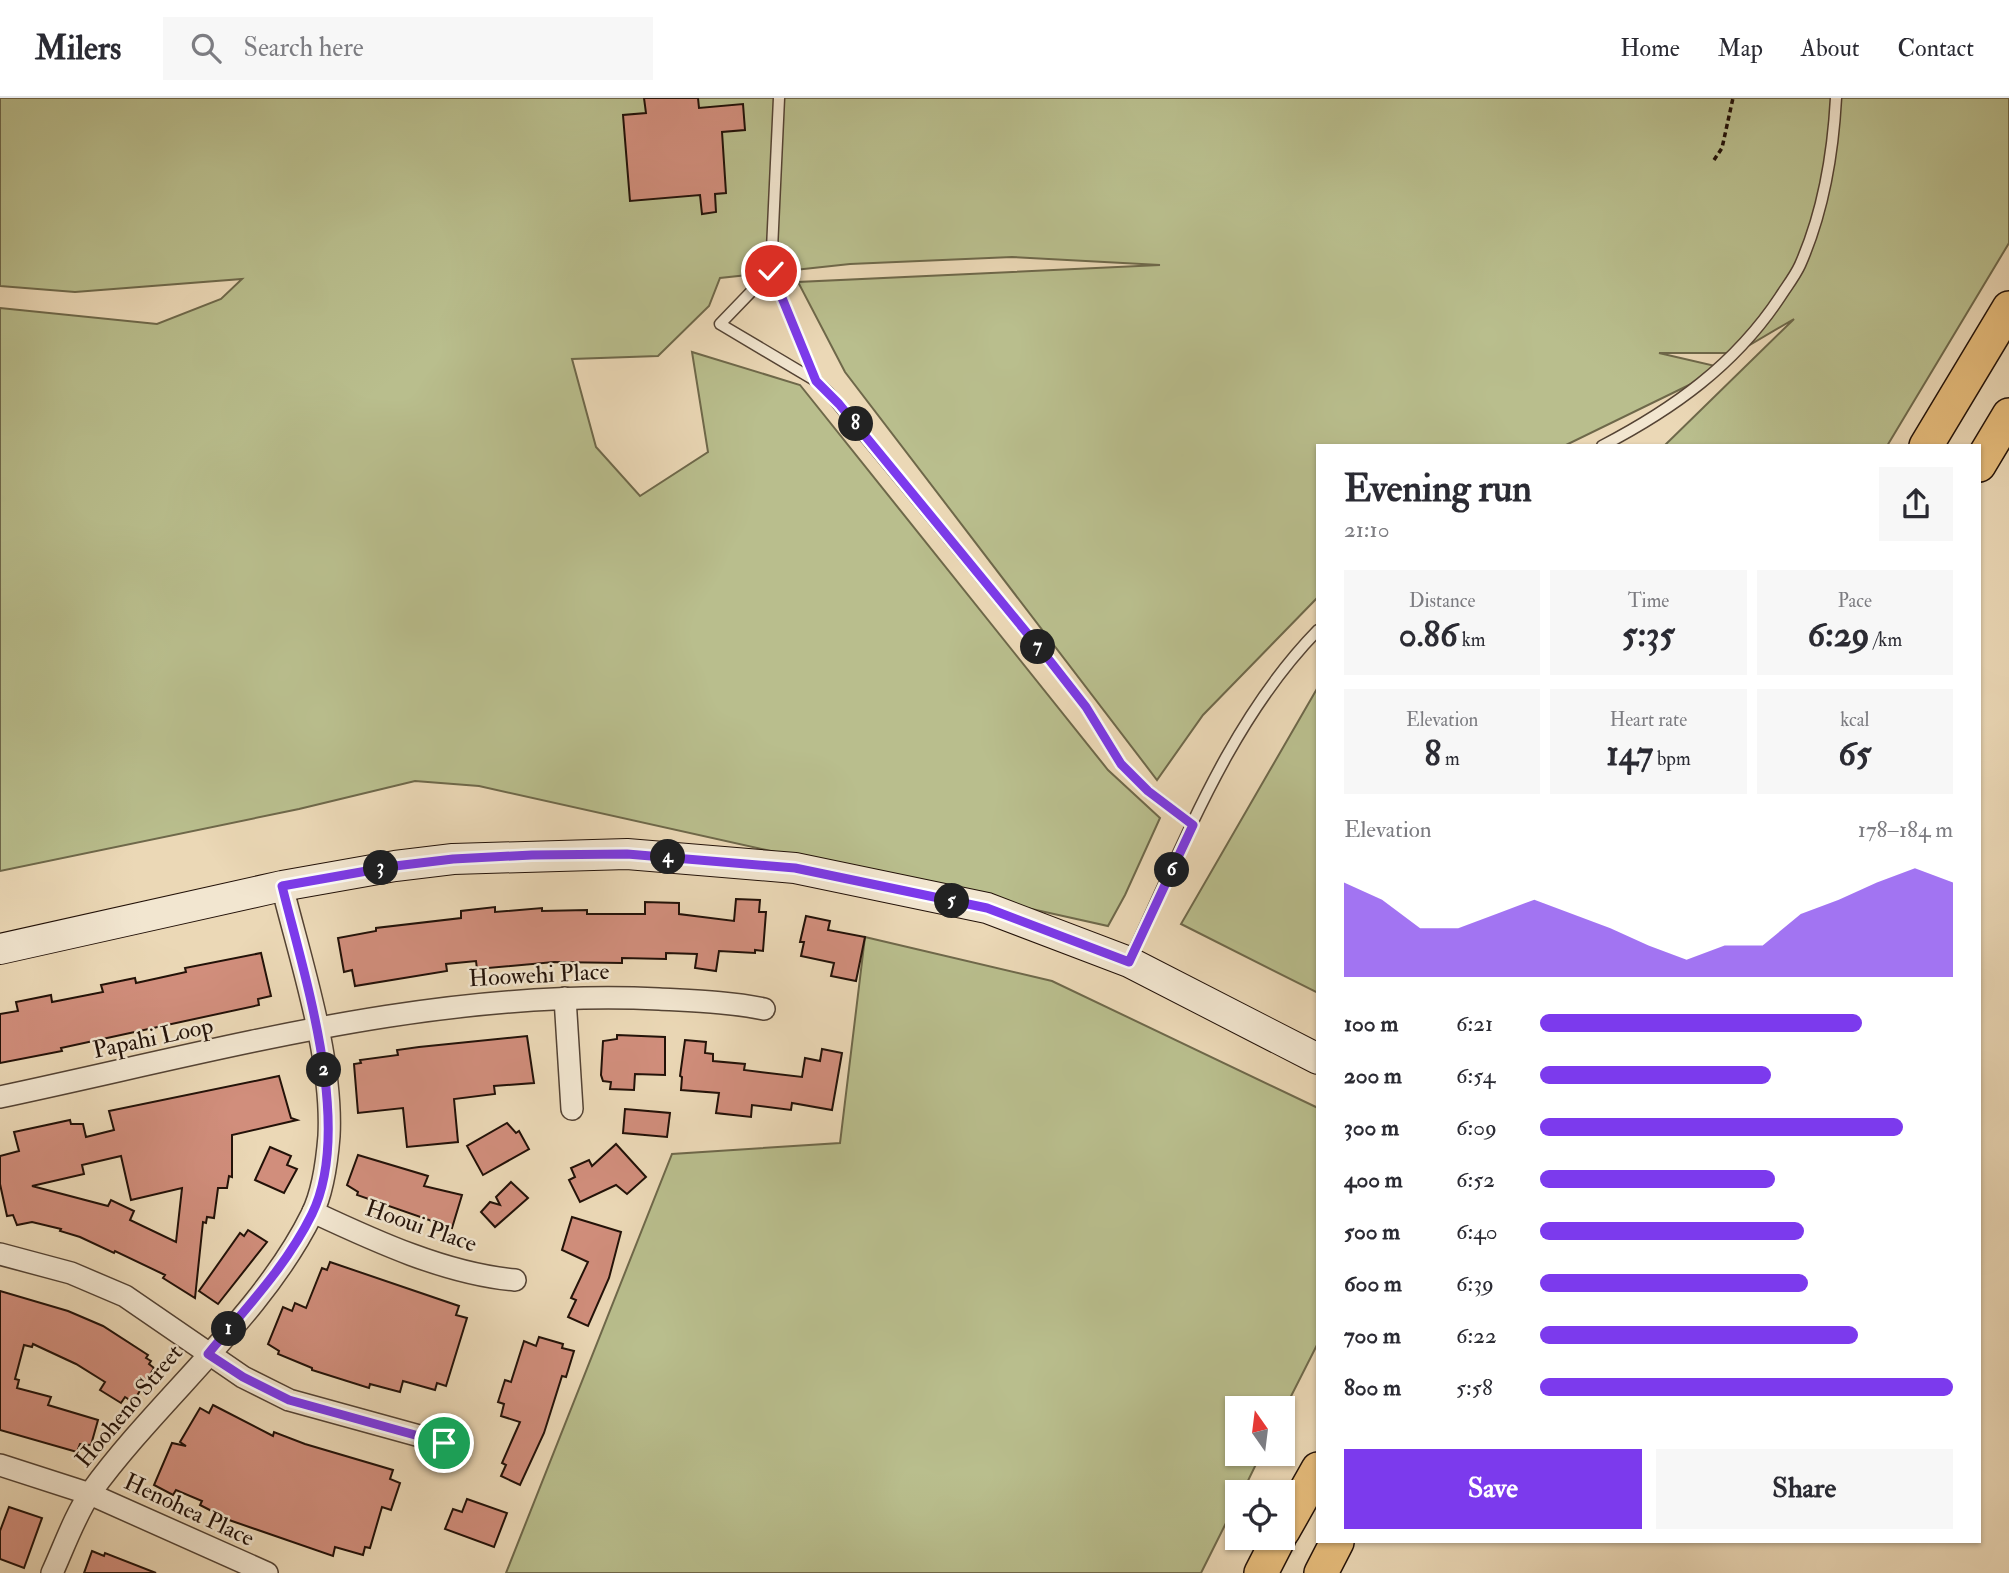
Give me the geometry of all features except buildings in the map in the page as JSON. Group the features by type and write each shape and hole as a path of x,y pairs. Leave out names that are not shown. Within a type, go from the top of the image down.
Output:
{"main road":[{"path":"1927,444 2009,308"},
{"path":"1981,462 2009,415"},
{"path":"0,949 282,886 395,866 453,859 627,854 795,868 987,908 1129,962 1316,1058"},
{"path":"1295,1510 1316,1473"},
{"path":"1321,1573 1336,1543"},
{"path":"1261,1573 1273,1550"}],"street":[{"name":"Hooheno Street","path":"52,1573 90,1494 261,1294 313,1213 321,1187 329,1136 328,1092 317,1030 282,886"},
{"name":"Hoowehi Place","path":"317,1030 467,1005 565,998 682,1000 741,1004 764,1009"},
{"path":"565,998 572,1109"},
{"name":"Papahi Loop","path":"0,1097 317,1030"},
{"name":"Hooui Place","path":"313,1213 365,1237 441,1263 495,1278 514,1280"},
{"path":"0,1254 71,1273 125,1296 243,1377 289,1400 444,1443"},
{"path":"0,1465 90,1494"},
{"name":"Henohea Place","path":"90,1494 267,1573"}],"lane":[{"path":"779,98 771,271 816,381"},
{"path":"1606,444 1643,425 1700,385 1748,341 1800,267 1826,177 1836,98"},
{"path":"771,271 720,324 816,381 839,404 1050,661 1086,707 1121,764 1148,791 1193,825"},
{"path":"1129,962 1236,738 1270,685 1316,632"}],"path":[{"path":"1714,160 1722,148 1732,98"}],"green space":[{"path":"0,98 2009,98 2009,243 1888,444 1666,444 1794,319 1736,353 1659,353 1724,368 1568,444 1316,444 1316,599 1203,715 1157,780 845,372 798,282 1160,265 1012,257 850,264 720,278 709,306 658,356 572,359 596,447 640,496 708,452 692,352 800,385 1108,770 1160,818 1108,926 479,786 415,781 299,809 0,871 0,308 157,324 221,299 242,279 75,292 0,286"},
{"path":"1316,690 1316,992 1181,924"},
{"path":"865,937 1052,981 1316,1107 1316,1347 1291,1396 1225,1396 1225,1466 1255,1466 1248,1480 1225,1480 1225,1525 1201,1573 506,1573 672,1154 840,1143"}],"route":[{"path":"444,1443 289,1400 243,1377 208,1354 261,1294 313,1213 321,1187 329,1136 328,1092 317,1030 282,886 395,866 453,859 532,855 627,854 795,868 987,908 1129,962 1193,825 1136,781 1121,764 1086,707 1050,661 839,404 816,381 771,271"}]}
